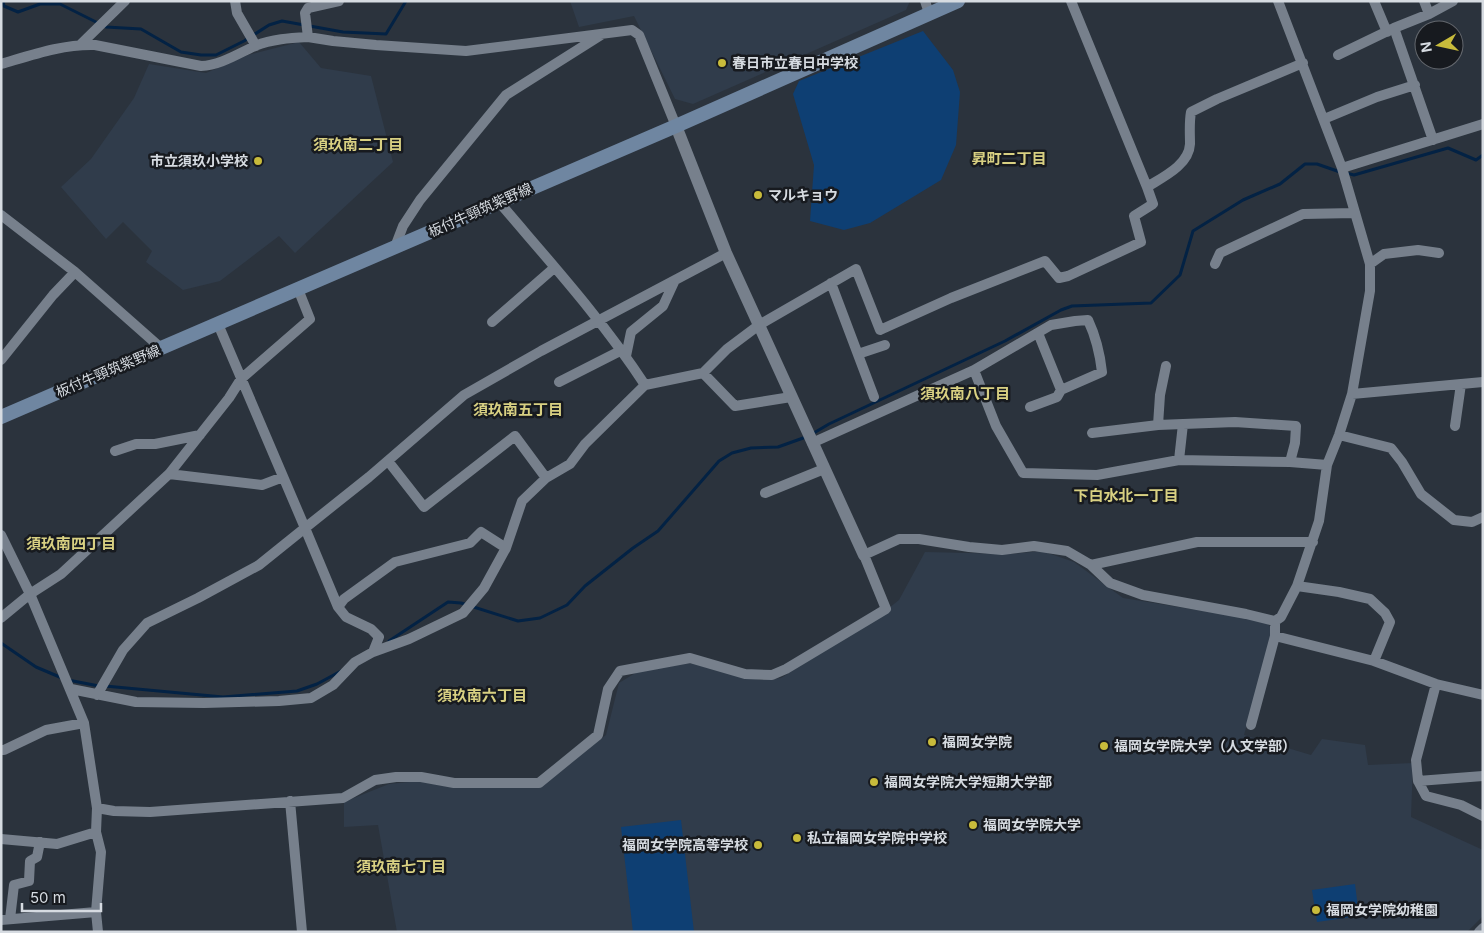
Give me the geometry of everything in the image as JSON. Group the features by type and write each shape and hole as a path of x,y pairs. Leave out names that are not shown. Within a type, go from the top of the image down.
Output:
{"main road":[{"name":"板付牛頸筑紫野線","path":"1,417 676,126 927,7 958,1"}],"street":[{"path":"80,45 125,1"},
{"path":"235,1 237,13 256,46"},
{"path":"307,33 305,12 308,8 339,1"},
{"path":"71,689 136,702 204,703 280,701 311,698 333,685 354,662 373,652 409,639 463,613 484,588 506,548 522,501 546,478 570,464 585,444 645,385 703,373 728,349 759,325 856,269 880,330 952,298 1045,261 1059,278 1068,276 1141,242 1134,216 1152,204 1147,187 1070,1"},
{"path":"864,555 899,540 919,539 969,548 1002,550 1034,546 1067,551 1091,565 1110,583 1143,595 1275,621 1281,618 1297,586 1313,542 1319,521 1327,465 1352,394 1370,291 1370,264 1342,168 1278,1"},
{"path":"1374,1 1391,30 1415,85 1433,140"},
{"path":"1424,1 1429,14"},
{"path":"1338,55 1429,14 1453,1"},
{"path":"1,64 42,52 80,45 94,45 201,66 214,65 276,39 307,33 350,43 466,51 632,30 639,35 726,253 864,555 886,609 786,669 772,675 745,674 690,658 620,672 608,689 598,734 539,783 454,783 421,777 396,777 375,780 343,798 150,812 114,811 97,808"},
{"path":"394,247 403,226 420,200 506,95 602,34"},
{"path":"1147,187 1176,168 1184,159 1190,146 1189,122 1191,112 1302,63"},
{"path":"1324,119 1377,97 1415,85"},
{"path":"1342,168 1483,124"},
{"path":"499,202 598,320 624,353 645,385"},
{"path":"1215,264 1220,253 1303,214 1355,213"},
{"path":"1,214 75,272 162,348"},
{"path":"1370,264 1384,254 1418,250 1439,253"},
{"path":"98,695 123,650 147,623 260,564 388,460 464,395 598,320 726,253"},
{"path":"492,322 554,268"},
{"path":"1,360 75,272"},
{"path":"559,382 624,353 631,332 663,306 675,280"},
{"path":"831,283 874,397"},
{"path":"1,618 30,594 61,574 169,474 229,398 241,379 310,319 298,290"},
{"path":"812,443 974,370 1051,325 1088,320 1100,354 1102,372 1061,390 1057,397 1030,407"},
{"path":"218,324 338,606 346,617 371,629 379,637 373,652"},
{"path":"1038,333 1061,390"},
{"path":"858,354 885,344"},
{"path":"1158,425 1160,395 1166,366"},
{"path":"974,370 996,426 1023,474 1097,475 1179,460 1290,462 1327,465"},
{"path":"703,373 734,406 791,397"},
{"path":"1352,394 1483,382"},
{"path":"1455,426 1461,384"},
{"path":"1092,433 1158,425 1235,422 1296,426 1295,443 1290,462"},
{"path":"1179,460 1183,424"},
{"path":"1339,435 1391,448 1402,462 1421,494 1454,520 1472,522 1483,517"},
{"path":"115,451 136,444 155,444 200,436"},
{"path":"388,460 424,507 515,436 546,478"},
{"path":"765,493 824,469"},
{"path":"169,474 262,485 283,477"},
{"path":"338,606 344,599 395,562 470,543 481,532 506,548"},
{"path":"1,535 30,594 84,723 97,808 96,832 101,852 96,912 98,932"},
{"path":"1091,565 1197,542 1313,542"},
{"path":"1297,586 1370,599 1385,613 1390,622 1374,661"},
{"path":"1251,725 1275,636 1275,621"},
{"path":"1275,636 1374,661 1436,684 1483,695"},
{"path":"1436,684 1416,760 1418,781 1426,796 1461,805 1483,816"},
{"path":"1,750 46,730 84,723"},
{"path":"1418,781 1483,776"},
{"path":"290,802 302,932"},
{"path":"1,839 57,844 96,832"},
{"path":"40,842 37,857 30,861 29,881 14,885 5,919 96,912"},
{"path":"1479,932 1483,928"}],"shaded area":[{"name":"春日市立春日中学校","path":"570,1 910,1 906,10 693,104 675,99 634,16 579,27"},
{"path":"923,31 953,70 960,92 956,145 941,180 870,223 844,230 810,221 814,165 793,94 799,81"},
{"path":"299,42 321,68 371,76 393,162 295,253 279,236 220,281 183,290 146,262 152,251 123,222 106,239 61,187 91,159 134,98 149,64 206,73 248,55"},
{"name":"福岡女学院","path":"1042,551 1074,562 1123,598 1266,621 1273,631 1244,735 1311,755 1322,739 1365,745 1368,765 1413,763 1411,817 1483,850 1483,916 1467,932 397,932 378,825 344,827 344,802 389,784 418,781 449,787 541,786 606,735 619,683 637,672 689,663 760,680 781,678 871,622 899,600 925,552 1011,554"},
{"path":"681,820 694,932 633,932 621,827"},
{"path":"1355,884 1359,916 1317,922 1312,890"}],"waterway":[{"path":"3,1 4,6 18,12 40,4 60,4 106,27 141,29 181,52 201,55 216,55 244,41 269,25 282,21 343,32 386,34 406,1"},
{"path":"1346,173 1354,175 1448,148 1476,160 1483,155"},
{"path":"812,434 829,424 1005,341 1061,310 1072,306 1151,303 1180,275 1193,231 1243,200 1280,184 1305,164 1317,164 1340,172"},
{"path":"389,641 448,602 461,603 518,621 540,618 567,605 585,586 658,531 719,461 732,453 751,448 778,447 806,437"},
{"path":"1,643 36,667 62,678"},
{"path":"105,686 223,697 297,691 317,684 341,671"},
{"path":"68,680 99,686"}],"place":[{"name":"春日市立春日中学校","path":"722,63"},
{"name":"市立須玖小学校","path":"258,161"},
{"name":"マルキョウ","path":"758,195"},
{"name":"福岡女学院","path":"932,742"},
{"name":"福岡女学院大学（人文学部）","path":"1104,746"},
{"name":"福岡女学院大学短期大学部","path":"874,782"},
{"name":"福岡女学院大学","path":"973,825"},
{"name":"私立福岡女学院中学校","path":"797,838"},
{"name":"福岡女学院高等学校","path":"758,845"},
{"name":"福岡女学院幼稚園","path":"1316,910"}],"district":[{"name":"須玖南二丁目","path":"358,145"},
{"name":"昇町二丁目","path":"1009,159"},
{"name":"須玖南八丁目","path":"965,394"},
{"name":"須玖南五丁目","path":"518,410"},
{"name":"下白水北一丁目","path":"1126,496"},
{"name":"須玖南四丁目","path":"71,544"},
{"name":"須玖南六丁目","path":"482,696"},
{"name":"須玖南七丁目","path":"401,867"}]}
